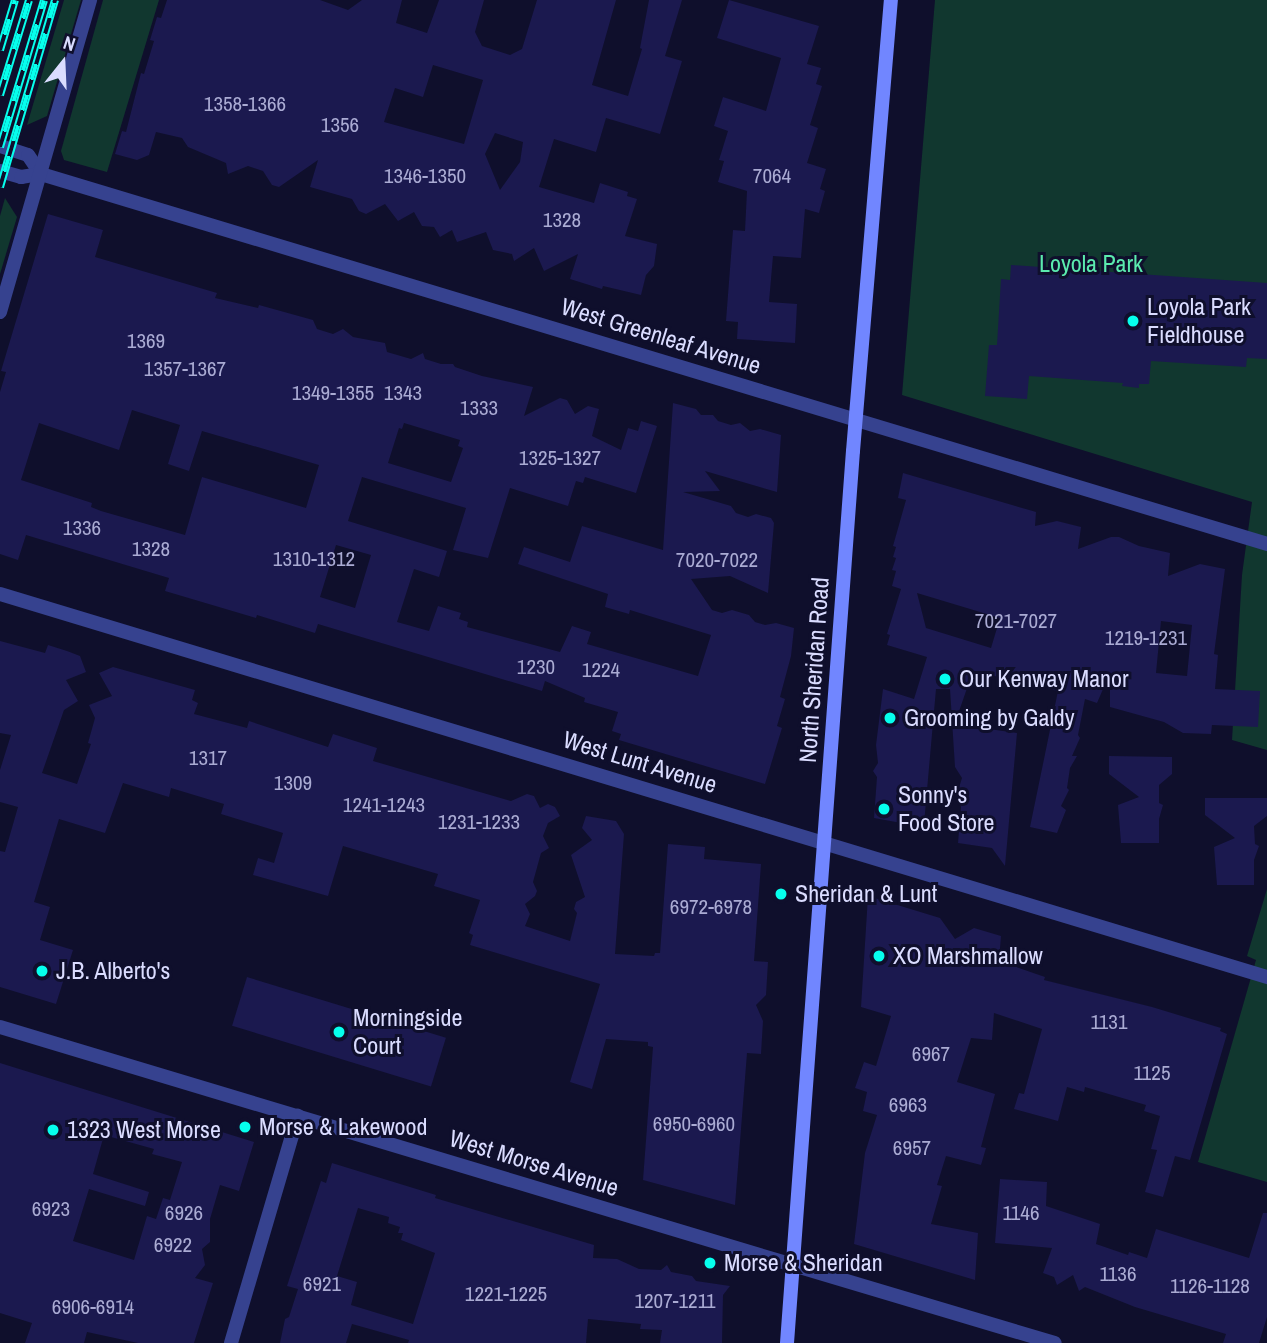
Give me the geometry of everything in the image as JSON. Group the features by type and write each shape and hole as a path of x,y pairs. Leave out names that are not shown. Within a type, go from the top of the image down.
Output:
{"main road":[{"name":"North Sheridan Road","path":"787,1343 856,419 891,0"}],"street":[{"path":"0,312 90,0"},
{"name":"West Greenleaf Avenue","path":"0,146 28,155 41,174"},
{"name":"West Greenleaf Avenue","path":"0,171 21,177 41,174 1267,544"},
{"name":"West Lunt Avenue","path":"0,594 825,841 1267,977"},
{"name":"West Morse Avenue","path":"0,1027 1055,1343"},
{"path":"231,1343 298,1116"}],"green space":[{"path":"64,0 81,0 47,116 27,125"},
{"path":"103,0 159,0 107,172 64,160 61,151"},
{"name":"Loyola Park","path":"935,0 1267,0 1267,750 1232,740 1242,575 1252,502 902,395"},
{"path":"5,198 17,217 0,274 0,216"},
{"path":"1267,889 1267,1182 1198,1162 1256,960 1247,956"}],"building":[{"path":"167,0 320,0 348,10 362,0 402,0 396,23 427,33 439,0 484,0 475,32 482,46 510,55 522,49 537,0 616,0 592,85 628,96 642,49 640,48 649,0 682,0 665,56 682,61 660,134 606,118 596,152 554,139 539,187 594,203 600,183 628,192 627,196 637,199 625,236 657,244 654,266 646,275 641,295 603,286 602,289 570,279 578,254 544,271 534,248 514,261 512,254 493,250 486,232 457,242 452,230 440,237 434,227 422,226 414,212 398,221 385,204 366,214 359,211 352,199 310,187 318,160 279,187 272,185 263,171 248,166 228,174 226,163 188,147 182,138 156,132 149,155 137,160 115,154 122,131 126,132 141,73 144,74 154,41 150,40 157,17 161,18","holes":["433,65 483,80 464,144 384,122 395,88 423,97","495,133 523,142 520,162 500,190 485,154"]},
{"path":"729,0 819,26 807,64 821,68 816,84 822,86 810,125 818,128 807,163 826,169 820,189 825,191 819,213 805,209 801,258 773,256 769,302 797,304 795,343 737,339 738,322 726,321 733,230 745,231 747,191 718,182 724,161 719,160 728,131 714,126 723,97 766,111 781,58 717,38"},
{"path":"48,214 103,230 95,257 217,293 215,298 258,308 259,305 313,320 317,329 333,334 343,329 353,337 385,343 387,352 411,359 423,353 425,359 441,364 453,364 482,376 533,387 524,416 560,398 567,400 575,414 588,406 599,409 592,436 621,450 628,428 638,431 641,421 657,426 636,493 585,477 583,483 576,481 568,506 510,488 488,558 453,550 466,508 362,477 348,521 447,551 439,577 414,569 397,622 429,631 438,606 461,613 459,619 468,622 467,627 560,652 572,626 591,632 587,644 698,676 711,635 630,610 629,614 605,607 608,594 518,564 524,547 570,562 582,526 663,550 673,403 696,409 701,415 713,415 718,421 731,425 740,423 750,431 760,429 781,435 777,492 705,471 720,491 683,492 731,506 736,513 748,517 756,514 771,518 774,523 768,593 730,576 691,579 712,610 722,613 732,610 749,615 755,622 765,625 776,623 794,628 791,656 780,697 785,699 777,726 782,728 765,784 619,740 621,734 612,731 618,712 584,702 585,698 545,681 542,691 318,624 315,633 257,615 256,618 165,591 169,578 26,535 18,560 0,554 0,392 6,372 1,371","holes":["132,410 180,425 168,464 189,471 202,431 319,465 306,508 202,477 185,535 101,511 91,507 92,503 21,480 39,423 119,450","404,423 460,440 458,446 463,448 451,482 388,463 399,428 402,429","336,545 371,555 355,608 320,597"]},
{"name":"Loyola Park Fieldhouse","path":"1011,265 1267,283 1267,359 1247,358 1246,367 1151,361 1149,384 1139,384 1139,388 1122,386 1123,383 1029,376 1027,399 985,396 989,345 997,345 1001,279 1010,280"},
{"path":"903,473 1036,512 1035,526 1057,521 1081,527 1078,549 1111,537 1119,537 1139,546 1170,553 1168,576 1200,564 1225,569 1214,654 1218,655 1215,689 1260,691 1258,727 1212,725 1211,734 1183,733 1164,722 1110,707 1110,673 1097,703 1085,699 1078,735 1080,738 1072,756 1077,756 1070,768 1069,790 1061,806 1066,810 1057,833 1030,827 1058,691 973,671 956,720 976,721 975,727 1017,733 1005,866 992,848 958,843 961,807 957,794 962,778 955,767 950,689 936,689 924,824 915,834 907,824 874,818 877,777 873,771 878,763 876,745 883,689 914,699 927,657 887,645 890,635 887,634 901,589 892,586 896,571 892,570 896,558 893,557 896,547 893,546 906,500 898,498","holes":["917,593 1000,618 991,648 926,628","1161,621 1192,625 1187,676 1156,673"]},
{"path":"0,641 45,653 48,645 80,656 86,672 66,680 78,701 64,710 42,773 77,784 91,744 88,743 95,718 89,705 112,696 99,673 113,667 195,690 192,700 198,703 194,714 247,728 249,721 328,747 333,734 377,748 373,761 511,801 527,794 534,796 540,808 548,804 555,807 560,816 548,823 543,836 549,848 541,853 533,882 537,891 535,896 525,904 530,914 525,926 570,941 577,913 574,909 576,902 585,897 571,855 592,840 582,828 586,816 616,821 624,834 615,954 654,956 655,953 660,953 668,844 705,847 704,859 761,864 754,961 768,962 766,995 756,1005 763,1021 761,1054 747,1053 735,1205 643,1180 653,1047 648,1046 648,1042 606,1039 592,1089 570,1082 600,984 470,945 473,935 469,933 480,900 434,886 438,874 343,846 328,896 253,875 258,858 274,863 283,833 221,814 224,804 171,788 169,797 123,783 105,833 59,819 34,902 50,907 40,940 73,950 56,1004 0,987 0,851 5,852 18,807 0,802 0,770 11,735 0,733"},
{"path":"1109,756 1172,757 1172,774 1159,785 1159,803 1163,805 1159,819 1159,843 1121,843 1118,805 1139,797 1109,774"},
{"path":"1205,798 1267,798 1267,816 1254,826 1255,844 1259,846 1254,860 1254,885 1217,885 1214,847 1235,838 1205,815"},
{"path":"868,896 940,918 955,939 974,928 1001,936 999,961 1045,977 1044,980 1152,1007 1221,1028 1220,1031 1227,1034 1190,1160 1175,1156 1163,1197 1145,1192 1157,1150 1151,1149 1160,1116 1144,1111 1146,1105 1085,1087 1084,1092 1067,1087 1058,1121 1014,1109 1019,1093 1024,1094 1042,1029 994,1013 992,1040 971,1038 957,1082 995,1094 981,1147 986,1148 981,1165 946,1156 937,1185 942,1186 931,1224 978,1233 975,1280 854,1244 865,1153 877,1115 863,1111 867,1092 855,1088 864,1062 876,1066 891,1016 861,1007"},
{"name":"Morningside Court","path":"247,977 446,1038 431,1087 232,1026"},
{"path":"0,1063 254,1142 239,1191 220,1185 210,1219 210,1242 202,1249 205,1265 195,1278 213,1283 194,1343 138,1343 87,1332 84,1343 25,1343 32,1323 0,1313","holes":["104,1135 154,1149 152,1154 182,1162 170,1200 163,1198 156,1219 147,1216 134,1260 73,1241 89,1189 145,1206 149,1192 93,1174"]},
{"path":"332,1163 436,1195 435,1198 594,1245 593,1258 617,1259 639,1269 661,1270 667,1265 671,1272 692,1276 696,1281 730,1286 723,1295 722,1343 660,1343 662,1330 640,1329 641,1324 588,1319 586,1343 408,1343 409,1340 352,1324 346,1343 280,1343 285,1319 289,1317 298,1289 287,1286 321,1181 326,1183","holes":["358,1208 389,1217 388,1223 400,1227 398,1233 403,1233 401,1240 435,1253 413,1324 351,1305 357,1282 337,1276"]},
{"path":"1000,1179 1047,1182 1046,1206 1100,1224 1096,1244 1128,1255 1129,1252 1147,1258 1156,1229 1249,1258 1263,1213 1267,1213 1267,1317 1259,1343 1223,1343 1226,1334 1135,1307 1085,1287 1079,1291 1073,1275 1057,1285 1054,1277 1043,1273 1052,1248 995,1243"}],"railway":[{"path":"0,50 15,0"},
{"path":"0,95 29,0"},
{"path":"0,147 44,0"},
{"path":"0,187 55,0"}],"place":[{"name":"Loyola Park Fieldhouse","path":"1133,321"},
{"name":"Our Kenway Manor","path":"945,679"},
{"name":"Grooming by Galdy","path":"890,718"},
{"name":"Sonny's Food Store","path":"884,809"},
{"name":"Sheridan & Lunt","path":"781,894"},
{"name":"XO Marshmallow","path":"879,956"},
{"name":"J.B. Alberto's","path":"42,971"},
{"name":"Morningside Court","path":"339,1032"},
{"name":"Morse & Lakewood","path":"245,1127"},
{"name":"1323 West Morse","path":"53,1130"},
{"name":"Morse & Sheridan","path":"710,1263"}]}
